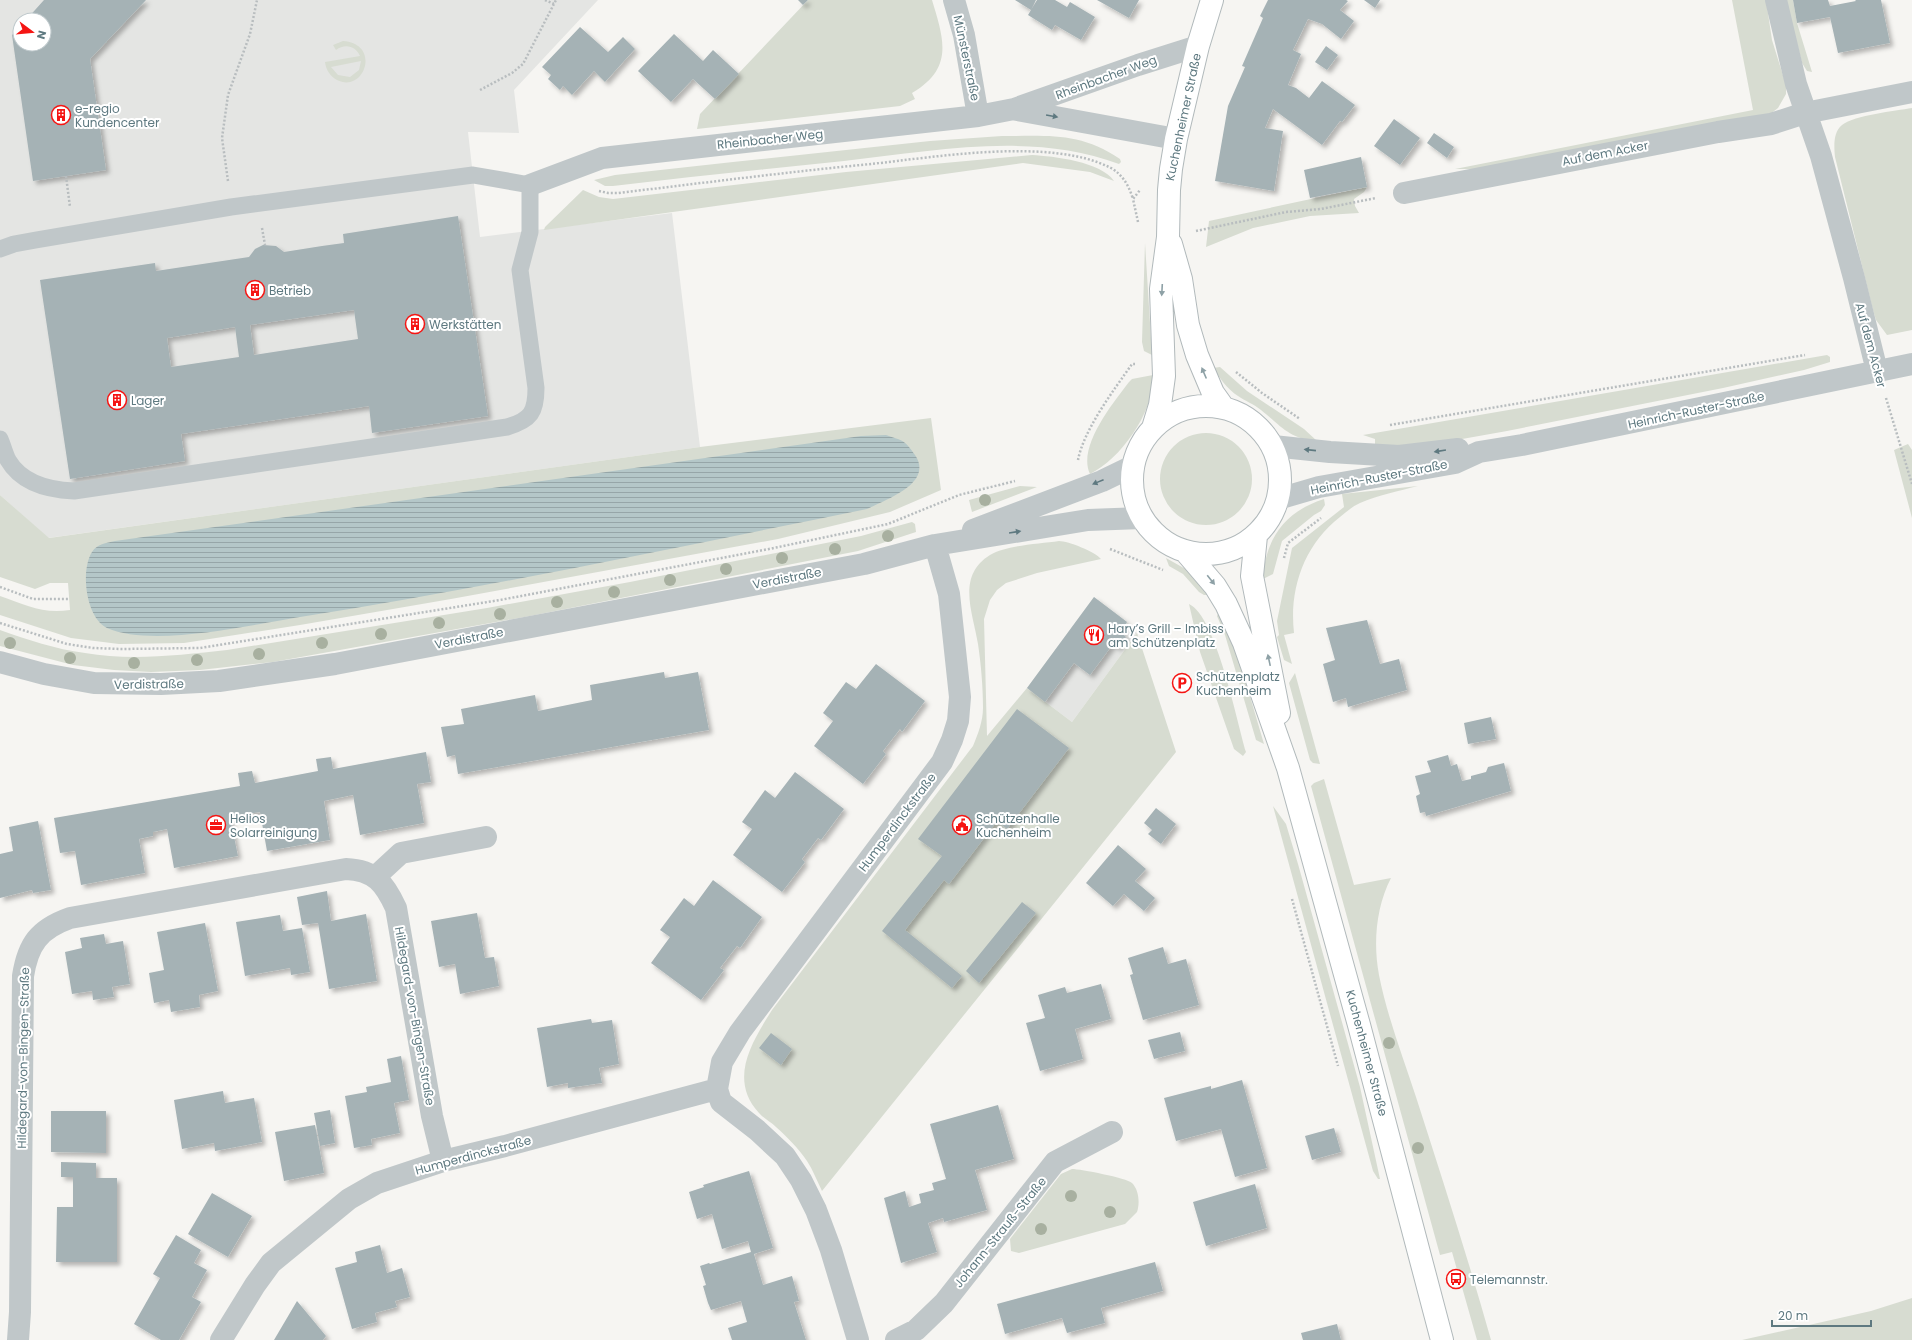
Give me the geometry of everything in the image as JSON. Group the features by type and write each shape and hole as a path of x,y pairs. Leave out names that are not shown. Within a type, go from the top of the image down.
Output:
{"main road":[{"name":"Kuchenheimer Straße","path":"1153,428 1162,395 1163,360 1161,289 1168,237 1169,190 1176,139 1198,46 1212,0"},
{"name":"Kuchenheimer Straße","path":"1168,237 1181,279 1188,324 1197,355 1213,393 1223,407"},
{"path":"1201,405 1223,407 1243,415 1252,421 1273,446 1277,456 1281,478 1278,500 1270,519 1256,536 1237,547 1228,551 1206,554 1185,551 1165,542 1156,535 1142,518 1132,488 1133,466 1140,445 1153,428 1161,421 1180,410 1201,405"},
{"name":"Kuchenheimer Straße","path":"1256,536 1252,576 1288,768"},
{"name":"Kuchenheimer Straße","path":"1185,551 1215,586 1229,611 1244,643 1288,768 1359,1025 1442,1340"}],"street":[{"name":"Münsterstraße","path":"954,0 964,35 978,116"},
{"name":"Auf dem Acker","path":"1776,0 1783,37 1805,113 1821,156 1877,371"},
{"name":"Rheinbacher Weg","path":"530,185 602,158 978,116 1014,109 1138,65 1198,46"},
{"name":"Auf dem Acker","path":"1404,193 1718,132 1771,124 1805,113 1912,92"},
{"name":"Rheinbacher Weg","path":"1014,109 1176,139"},
{"name":"Heinrich-Ruster-Straße","path":"1278,500 1332,485 1455,463 1479,452 1568,436 1912,364"},
{"name":"Heinrich-Ruster-Straße","path":"1273,446 1330,452 1391,455 1453,449 1479,452"},
{"name":"Verdistraße","path":"935,545 1080,489 1133,466"},
{"name":"Verdistraße","path":"0,662 44,674 94,683 160,684 219,682 335,664 864,564 935,545 1088,520 1142,518"},
{"name":"Humperdinckstraße","path":"221,1340 259,1279 271,1263 297,1240 349,1199 377,1183 443,1161 505,1146 717,1089 722,1062 740,1032 942,762 952,740 958,721 960,698 959,673 949,594 935,545"},
{"path":"375,877 401,853 486,837"},
{"name":"Hildegard-von-Bingen-Straße","path":"18,1340 20,1312 23,976 25,960 33,943 43,931 54,923 70,918 346,869 364,872 375,877 384,885 396,908 432,1116 443,1161"},
{"path":"717,1089 721,1102 757,1130 785,1156 801,1180 816,1210 831,1250 858,1340"},
{"name":"Johann-Strauß-Straße","path":"896,1340 916,1330 944,1303 1055,1162 1112,1132"}],"lane":[{"path":"0,249 14,244 74,233 231,207 473,175 530,185 530,232 520,270 536,388 536,402 532,415 522,423 488,430 74,492 52,490 36,485 19,474 8,460 0,440"}],"path":[{"path":"231,207 222,138 228,95 250,34 257,0"},
{"path":"545,0 554,4"},
{"path":"480,90 524,64 556,0"},
{"path":"576,168 589,185 608,193 933,157 990,152 1046,152 1069,155 1110,168 1120,174 1133,199"},
{"path":"66,176 74,233"},
{"path":"1168,237 1286,212 1321,209 1356,202"},
{"path":"1385,426 1812,354"},
{"path":"1080,489 1076,475 1080,451 1086,435 1132,364 1163,360"},
{"path":"1232,368 1262,393 1304,421"},
{"name":"Auf dem Acker","path":"1877,371 1902,447 1912,484"},
{"path":"0,623 67,644 93,648 200,648 493,602 769,549 888,524 959,495 1017,481"},
{"path":"1283,565 1288,543 1332,509 1334,498 1332,485"},
{"path":"1088,520 1095,544 1144,561 1167,572"},
{"path":"0,587 33,599 69,600"},
{"path":"1291,894 1340,1073"}],"shaded area":[{"path":"0,0 598,0 514,90 519,133 468,132 480,237 672,213 700,447 48,538 0,495"},
{"path":"808,0 932,0 942,40 940,63 935,74 912,93 915,99 900,106 697,129 700,114"},
{"path":"1732,0 1766,0 1772,40 1786,85 1786,94 1778,108 1769,115 1487,169 1455,169 1753,110"},
{"path":"1786,0 1793,0 1797,23 1812,72 1807,71 1802,63"},
{"path":"343,41 355,44 362,50 365,58 365,67 361,75 355,80 347,82 337,80 332,77 326,68 325,62 360,56 353,48 346,46 336,50 333,45","holes":["361,61 359,70 350,77 338,75 331,67"]},
{"path":"1912,108 1912,330 1887,335 1876,320 1873,310 1834,149 1837,132 1842,125 1856,119 1876,114"},
{"path":"1002,136 1064,137 1091,144 1105,150 1120,159 1121,162 1119,164 1086,154 1052,148 983,146 613,186 605,186 594,180 615,175 733,162 930,141"},
{"path":"1032,155 1076,161 1099,169 1108,174 1114,181 1090,172 1023,163 544,230 545,227 583,190 599,197 613,199 846,172"},
{"path":"1367,187 1364,192 1354,199 1355,206 1359,213 1310,216 1253,228 1206,247 1209,221"},
{"path":"1145,243 1152,355 1144,351 1142,342"},
{"path":"1827,355 1830,357 1830,362 1804,370 1723,388 1434,444 1375,446 1375,439 1363,435"},
{"path":"1220,367 1247,391 1304,429 1317,441 1307,440 1292,435 1258,408 1230,390 1213,368"},
{"path":"1153,375 1152,389 1148,404 1134,432 1124,446 1113,457 1102,467 1090,474 1087,463 1088,451 1092,439 1106,413 1132,379"},
{"path":"931,418 941,490 890,512 778,539 451,599 184,643 119,644 71,638 0,615 0,596 42,610 70,610 68,583 50,583 35,589 0,577 0,495 49,538 700,447"},
{"path":"1206,433 1223,437 1238,447 1248,462 1252,479 1248,496 1238,511 1223,521 1206,525 1189,521 1174,511 1164,496 1160,479 1164,462 1174,447 1189,437"},
{"path":"886,435 905,443 915,455 919,465 918,474 913,482 906,489 896,495 867,509 655,552 442,593 229,629 175,635 150,636 126,634 107,628 100,623 94,615 87,593 86,570 88,560 92,552 94,549 105,543 115,541 861,436"},
{"path":"1908,444 1912,450 1912,518 1894,450"},
{"path":"1020,486 1037,487 972,512 969,500"},
{"path":"1418,486 1381,495 1357,504 1327,528 1308,554 1297,584 1294,600 1294,633 1284,635 1292,664 1284,660 1277,637 1279,635 1277,621 1292,548 1344,507 1342,494"},
{"path":"1324,499 1325,505 1321,511 1282,541 1273,574 1263,579 1268,551 1280,528 1299,511"},
{"path":"912,522 915,524 916,532 858,551 530,616 273,662 200,670 151,672 114,670 73,665 0,646 0,630 52,647 120,657 192,654 227,650 487,608 630,582 861,536"},
{"path":"1059,541 1082,547 1094,553 1101,559 1037,573 1006,583 997,590 990,600 984,619 987,736 1027,688 1072,722 1137,633 1176,752 822,1191 809,1164 793,1143 759,1113 750,1100 745,1087 744,1074 746,1061 757,1035 772,1010 973,746 981,723 983,708 980,659 969,596 973,573 990,555 1005,549"},
{"path":"1166,558 1189,571 1208,595 1204,595 1199,592 1183,574 1169,566"},
{"path":"1094,597 1127,622 1126,624 1137,633 1072,722 1027,688"},
{"path":"1189,604 1199,613 1217,648 1246,752 1243,756 1234,749 1200,652"},
{"path":"1219,612 1239,659 1264,744 1256,740 1225,635 1217,616"},
{"path":"1295,673 1320,764 1313,763 1310,760 1289,683"},
{"path":"1324,779 1354,885 1391,878 1382,901 1377,925 1377,963 1382,990 1455,1218 1491,1340 1477,1340 1452,1252 1440,1255 1311,786 1314,783"},
{"path":"1273,806 1286,824 1298,864 1360,1087 1380,1179 1378,1179 1373,1171"},
{"path":"1072,1169 1113,1176 1132,1183 1136,1189 1138,1197 1137,1212 1125,1224 1019,1253 1011,1251 1010,1239 1061,1174"},
{"path":"1912,1298 1912,1340 1742,1340 1871,1311"}],"building":[{"name":"e-regio Kundencenter","path":"44,0 146,0 90,59 106,170 33,181 14,52 52,52 52,12 33,12"},
{"path":"798,0 808,0 803,5"},
{"path":"1015,0 1036,0 1031,10"},
{"path":"1037,0 1055,0 1067,7 1070,2 1095,17 1081,40 1055,25 1052,30 1028,15"},
{"path":"1097,0 1139,0 1129,18"},
{"path":"1268,0 1346,0 1348,1 1340,10 1354,21 1341,39 1322,24 1308,19 1293,50 1301,54 1288,85 1296,88 1309,98 1322,81 1355,105 1342,122 1340,121 1322,145 1273,109 1265,128 1283,131 1274,191 1215,181 1228,106 1245,67 1242,66 1263,18 1260,16"},
{"path":"1364,0 1380,0 1375,8"},
{"path":"1793,0 1828,0 1830,6 1856,1 1855,0 1881,0 1890,43 1838,53 1830,17 1797,23"},
{"path":"580,27 608,52 623,37 635,49 605,82 594,71 572,95 563,86 560,90 548,79 551,75 542,67"},
{"path":"674,34 703,61 713,50 739,74 715,99 693,79 671,102 638,71"},
{"path":"1326,46 1338,55 1327,70 1315,62"},
{"path":"1394,119 1420,138 1400,165 1374,146"},
{"path":"1434,133 1454,147 1447,158 1427,143"},
{"path":"1361,157 1367,187 1310,198 1304,170"},
{"path":"458,216 488,416 372,433 369,406 181,434 185,461 70,479 40,280 155,263 156,271 249,257 255,249 263,245 276,246 284,252 344,243 343,234","holes":["354,310 358,339 254,355 250,325","235,327 239,357 171,367 167,338"]},
{"name":"Hary’s Grill – Imbiss am Schützenplatz","path":"1094,597 1127,622 1120,632 1126,637 1118,648 1113,644 1090,675 1074,663 1045,702 1027,688"},
{"path":"1367,620 1380,664 1399,659 1407,690 1348,707 1346,698 1333,702 1323,664 1335,660 1326,628"},
{"path":"876,664 925,701 902,732 900,729 883,751 886,754 863,784 814,746 833,721 823,713 846,682 856,689"},
{"path":"664,672 665,678 698,672 709,730 458,774 455,755 447,757 441,727 464,724 461,709 535,695 538,711 592,700 590,685"},
{"name":"Schützenhalle Kuchenheim","path":"1017,709 1069,748 1007,829 997,821 949,884 944,880 905,930 962,976 952,988 882,931 942,856 918,839"},
{"path":"1491,717 1496,739 1468,744 1464,723"},
{"path":"426,752 431,782 417,784 424,823 360,835 353,795 324,801 330,840 267,851 260,812 230,817 238,856 174,868 167,829 153,832 153,836 139,839 145,873 81,885 75,851 60,853 54,818 240,786 238,773 252,771 255,783 318,771 316,759 331,757 333,769"},
{"path":"1448,755 1451,766 1457,764 1462,781 1471,779 1471,776 1486,772 1488,767 1504,763 1511,791 1426,816 1425,812 1420,813 1416,796 1420,794 1415,776 1431,772 1427,761"},
{"path":"795,772 844,809 821,840 818,838 802,859 805,862 782,892 733,855 752,829 742,822 765,790 775,798"},
{"path":"1156,808 1176,824 1161,844 1148,834 1152,830 1144,823"},
{"path":"38,821 51,890 33,893 32,890 0,898 0,854 13,851 9,827"},
{"path":"1118,845 1146,869 1135,881 1155,898 1144,911 1124,894 1113,906 1086,883"},
{"path":"713,880 762,917 740,948 737,946 720,968 724,970 701,1000 651,963 670,937 660,930 684,898 694,906"},
{"path":"327,891 331,921 366,914 377,981 329,989 318,923 302,925 297,897"},
{"path":"1022,902 1036,913 979,983 966,971"},
{"path":"477,913 485,958 494,957 499,986 460,994 455,964 439,967 431,921"},
{"path":"280,915 283,931 302,928 310,972 291,975 290,968 245,976 236,922"},
{"path":"205,923 218,991 199,995 200,1007 171,1012 169,1000 154,1003 149,973 164,970 157,932"},
{"path":"104,934 106,944 123,941 130,984 112,987 114,997 93,1000 92,991 72,994 65,952 82,948 80,938"},
{"path":"1163,947 1168,964 1186,959 1199,1005 1143,1020 1130,975 1133,974 1128,958"},
{"path":"1101,984 1111,1019 1075,1029 1083,1059 1040,1071 1026,1023 1045,1018 1038,995 1065,987 1067,993"},
{"path":"591,1019 592,1023 612,1020 619,1064 599,1068 602,1083 568,1088 568,1083 547,1087 537,1028"},
{"path":"1180,1032 1185,1051 1154,1059 1148,1040"},
{"path":"771,1033 792,1049 781,1065 759,1048"},
{"path":"401,1056 409,1100 394,1103 400,1133 371,1139 372,1145 354,1148 345,1096 367,1092 366,1087 391,1082 387,1059"},
{"path":"1242,1080 1267,1168 1235,1177 1221,1129 1176,1141 1164,1098 1211,1086 1211,1089"},
{"path":"223,1091 225,1103 254,1098 262,1142 215,1151 214,1143 182,1149 174,1100"},
{"path":"998,1105 1014,1159 975,1170 987,1210 944,1222 943,1218 928,1223 937,1252 901,1263 884,1198 905,1191 909,1207 921,1203 919,1194 934,1190 932,1183 946,1179 930,1124"},
{"path":"330,1110 335,1143 320,1146 314,1113"},
{"path":"51,1111 106,1111 106,1153 51,1152"},
{"path":"315,1125 324,1173 284,1181 275,1132"},
{"path":"1334,1128 1341,1152 1312,1160 1305,1136"},
{"path":"61,1162 96,1163 96,1178 117,1178 117,1262 56,1262 57,1207 73,1207 73,1177 61,1177"},
{"path":"749,1171 773,1248 754,1254 763,1285 792,1276 799,1301 794,1302 806,1340 732,1340 728,1328 747,1322 741,1301 711,1310 708,1303 703,1286 706,1285 700,1266 751,1252 748,1241 722,1249 712,1214 697,1219 689,1192 704,1187 703,1185"},
{"path":"1255,1184 1267,1228 1206,1246 1193,1202"},
{"path":"212,1193 252,1216 228,1257 188,1234"},
{"path":"176,1235 201,1250 194,1263 207,1270 192,1297 201,1302 179,1340 161,1340 134,1324 160,1278 153,1274"},
{"path":"380,1245 387,1273 402,1268 410,1297 395,1301 397,1307 375,1313 377,1322 352,1329 335,1268 357,1262 355,1252"},
{"path":"1155,1262 1163,1291 1101,1308 1105,1323 1067,1333 1062,1318 1005,1334 997,1304"},
{"path":"297,1301 326,1336 323,1340 274,1340"},
{"path":"1337,1324 1341,1340 1303,1340 1301,1333"}],"place":[{"name":"e-regio Kundencenter","path":"61,115"},
{"name":"Betrieb","path":"255,290"},
{"name":"Werkstätten","path":"415,324"},
{"name":"Lager","path":"117,400"},
{"name":"Hary’s Grill – Imbiss am Schützenplatz","path":"1094,635"},
{"name":"Schützenplatz Kuchenheim","path":"1182,683"},
{"name":"Helios Solarreinigung","path":"216,825"},
{"name":"Schützenhalle Kuchenheim","path":"962,825"},
{"name":"Telemannstr.","path":"1456,1279"}]}
